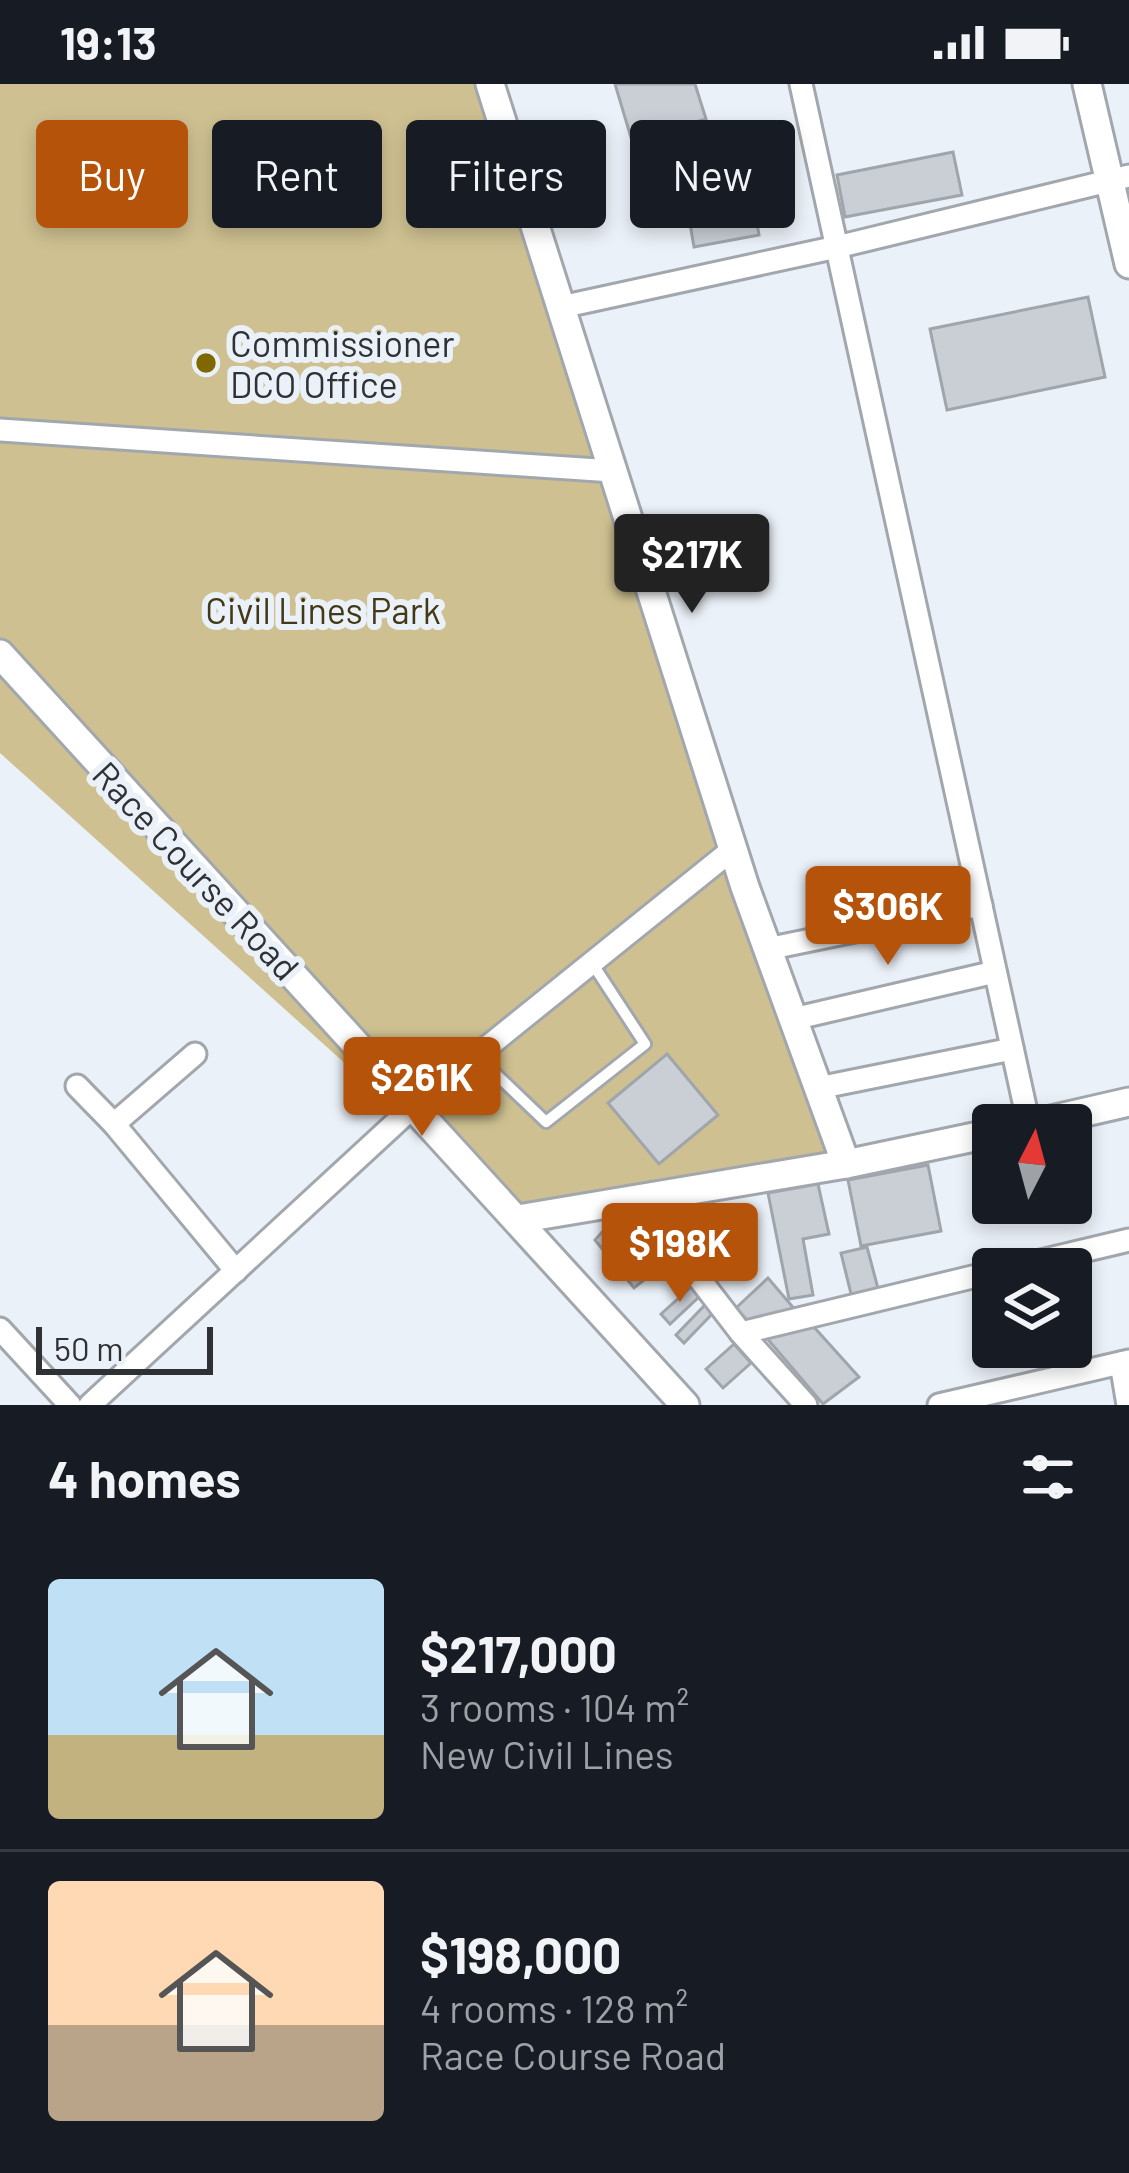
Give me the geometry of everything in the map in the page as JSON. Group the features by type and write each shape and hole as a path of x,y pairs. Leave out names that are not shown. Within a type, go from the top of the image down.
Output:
{"street":[{"path":"490,84 733,848 845,1164"},
{"path":"801,84 1024,1104"},
{"path":"1087,84 1120,178 1129,264"},
{"path":"561,307 1120,178"},
{"path":"0,430 613,470"},
{"name":"Race Course Road","path":"0,655 686,1405"},
{"path":"90,1405 414,1106 733,848"},
{"path":"767,950 981,905"},
{"path":"793,1019 995,972"},
{"path":"818,1088 1012,1049"},
{"path":"115,1124 195,1054"},
{"path":"77,1086 115,1124 236,1271"},
{"path":"1092,1111 1129,1102"},
{"path":"518,1219 845,1164 972,1137"},
{"path":"638,1199 741,1333 806,1405"},
{"path":"1092,1249 1129,1240"},
{"path":"741,1333 972,1277"},
{"path":"0,1329 70,1405"},
{"path":"939,1405 1125,1362 1128,1405"}],"lane":[{"path":"476,1056 546,1122 645,1044 592,963"}],"green space":[{"name":"Civil Lines Park","path":"0,84 492,84 504,120 406,120 406,228 539,228 846,1164 518,1219 0,753"}],"building":[{"path":"615,84 695,84 706,119 630,120 630,134"},
{"path":"953,152 962,195 845,217 837,175"},
{"path":"691,228 758,228 759,235 694,247"},
{"path":"1088,297 1105,377 947,410 930,329"},
{"path":"667,1054 718,1115 659,1164 608,1103"},
{"path":"928,1165 941,1231 861,1246 848,1180"},
{"path":"818,1184 829,1234 803,1239 813,1295 789,1299 768,1193"},
{"path":"719,1214 745,1253 713,1276 675,1226"},
{"path":"639,1224 668,1261 634,1288 595,1240 605,1229"},
{"path":"867,1247 880,1296 853,1302 841,1253"},
{"path":"768,1278 797,1312 748,1321 736,1308"},
{"path":"691,1287 700,1296 670,1324 661,1314"},
{"path":"705,1305 713,1313 684,1343 676,1335"},
{"path":"813,1326 859,1377 823,1404 765,1336"},
{"path":"734,1344 751,1363 723,1388 706,1369"}],"place":[{"name":"Commissioner DCO Office","path":"206,363"}]}
